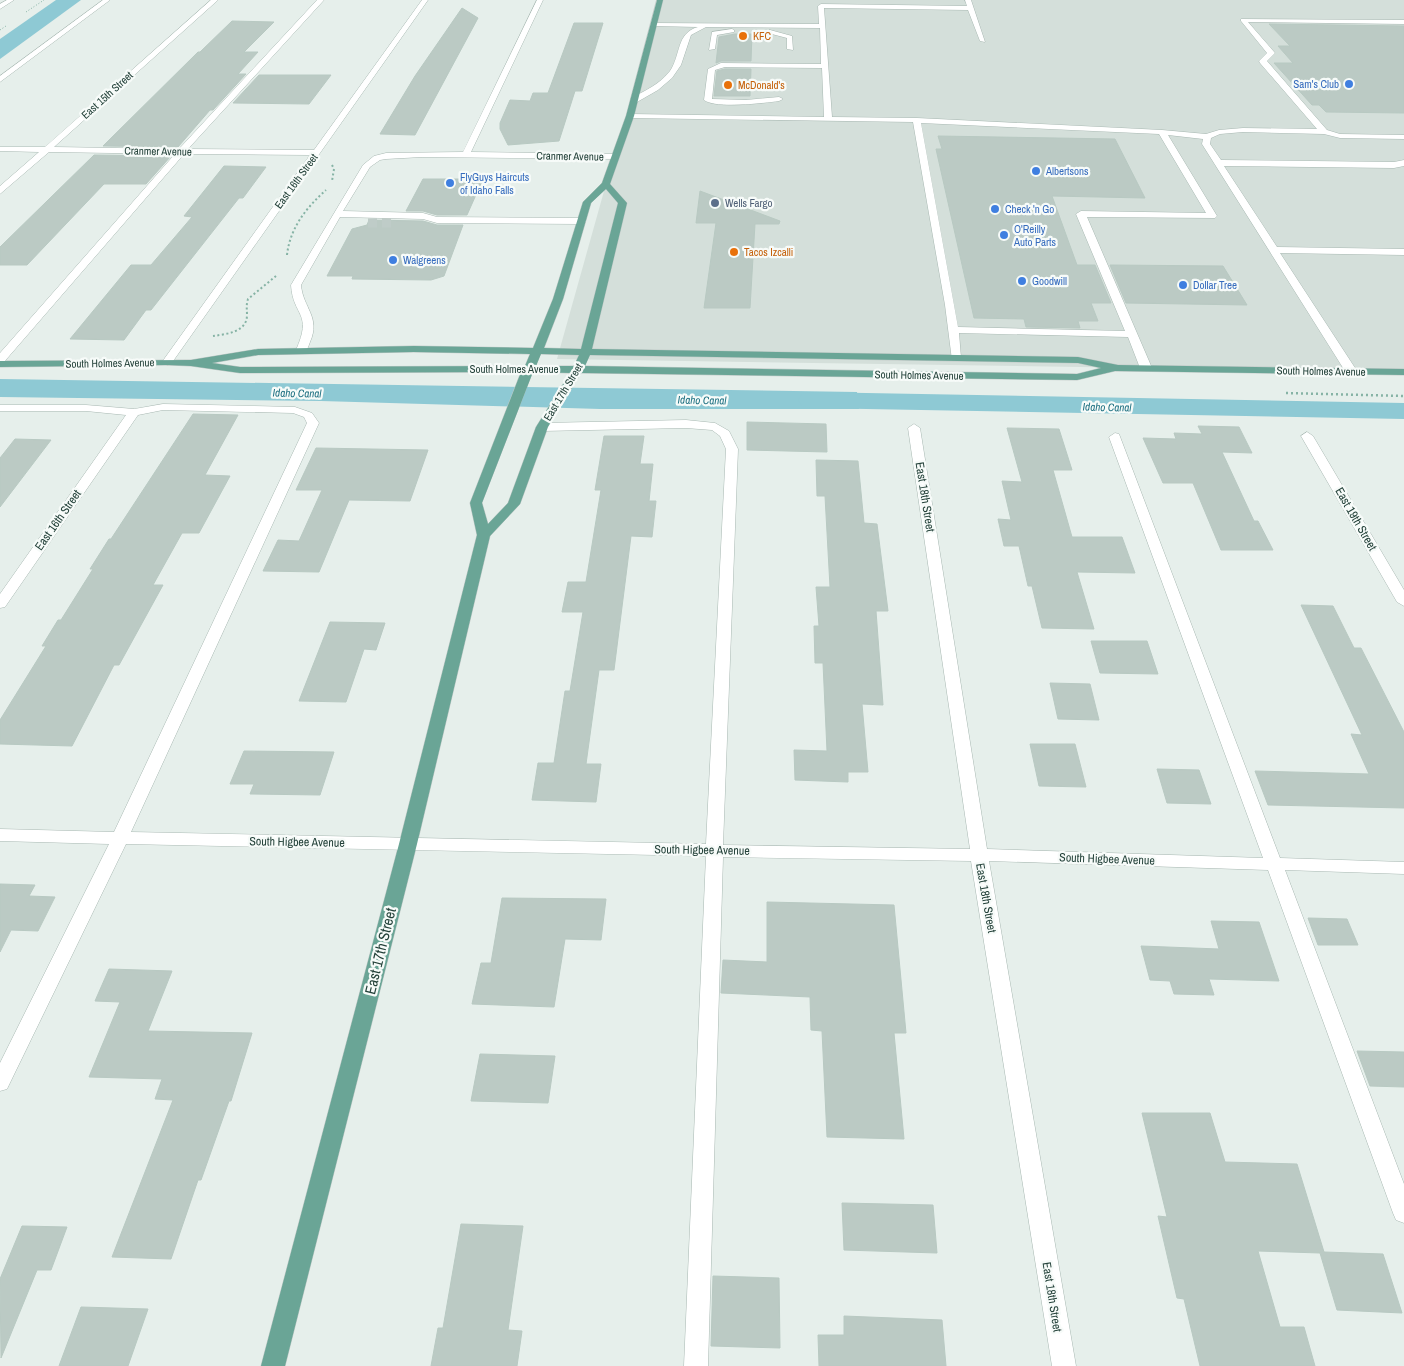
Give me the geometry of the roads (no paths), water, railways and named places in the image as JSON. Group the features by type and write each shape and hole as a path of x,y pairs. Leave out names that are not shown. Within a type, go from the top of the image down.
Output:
{"main road":[{"path":"606,184 630,116 660,0"},
{"name":"East 17th Street","path":"273,1366 408,844 484,535 476,503 519,389 538,350 558,299 587,202 606,184 623,203 586,351 578,369 542,427 514,504 484,535"},
{"name":"South Holmes Avenue","path":"191,363 245,353 301,350 538,350 1078,360 1118,368 1404,372"},
{"name":"South Holmes Avenue","path":"0,364 167,362 191,363 240,370 578,369 1077,377 1118,368"}],"street":[{"path":"0,7 11,0"},
{"path":"0,80 107,0"},
{"name":"East 15th Street","path":"0,191 215,0"},
{"path":"0,360 181,152 321,0"},
{"name":"East 16th Street","path":"167,362 425,0"},
{"path":"466,154 540,0"},
{"path":"968,0 982,41"},
{"path":"828,119 821,6 971,8"},
{"path":"1324,132 1263,61 1270,53 1243,20 1404,22"},
{"path":"654,24 822,26"},
{"path":"634,100 664,83 675,71 680,61 686,34 689,31 720,24"},
{"path":"711,48 714,33 756,32 787,35 790,37 791,49"},
{"path":"779,99 746,102 708,100 712,70 724,65 825,66"},
{"path":"630,116 916,120 1162,132 1207,137 1219,132 1243,130 1324,132 1340,136 1404,137"},
{"path":"916,120 946,284 956,358"},
{"path":"1146,368 1081,214 1212,216 1162,132"},
{"path":"1207,137 1206,144 1351,371"},
{"name":"Cranmer Avenue","path":"0,149 316,153"},
{"name":"Cranmer Avenue","path":"301,350 309,331 308,319 296,295 296,285 371,161 400,154 614,157"},
{"path":"1218,163 1394,165 1404,163"},
{"path":"335,219 423,216 437,220"},
{"path":"335,219 368,223"},
{"path":"392,223 420,224 437,220 582,221"},
{"path":"1274,250 1404,252"},
{"path":"952,330 1132,334"},
{"path":"0,408 86,408 134,412 163,407 295,410 308,415 313,423 120,838 0,1083"},
{"name":"East 16th Street","path":"0,604 134,412"},
{"path":"542,427 686,424 715,427 725,434 732,449 714,850 696,1366"},
{"name":"East 18th Street","path":"914,428 979,855 1064,1366"},
{"name":"East 19th Street","path":"1307,436 1404,602"},
{"path":"1114,437 1404,1213"},
{"name":"South Higbee Avenue","path":"0,835 979,855 1404,868"}],"water":[{"path":"56,0 81,0 0,59 0,39"},
{"name":"Idaho Canal","path":"0,379 857,392 859,409 600,409 321,401 0,397"}],"waterway":[{"name":"Idaho Canal","path":"811,400 1404,411"}],"tunnel":[{"path":"368,223 392,223"}],"place":[{"name":"KFC","path":"743,36"},
{"name":"Sam's Club","path":"1349,84"},
{"name":"McDonald's","path":"728,85"},
{"name":"Albertsons","path":"1036,171"},
{"name":"FlyGuys Haircuts of Idaho Falls","path":"450,183"},
{"name":"Wells Fargo","path":"715,203"},
{"name":"Check 'n Go","path":"995,209"},
{"name":"O'Reilly Auto Parts","path":"1004,235"},
{"name":"Tacos Izcalli","path":"734,252"},
{"name":"Walgreens","path":"393,260"},
{"name":"Goodwill","path":"1022,281"},
{"name":"Dollar Tree","path":"1183,285"}]}
